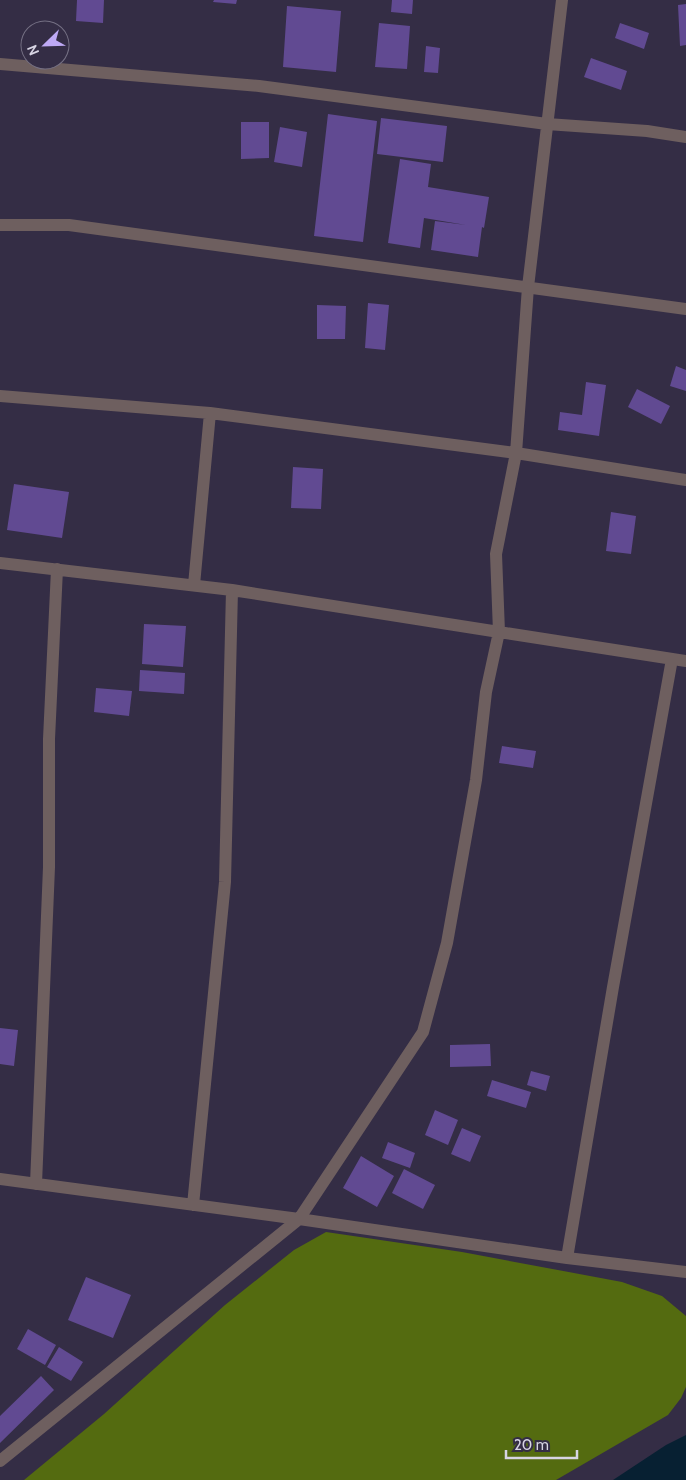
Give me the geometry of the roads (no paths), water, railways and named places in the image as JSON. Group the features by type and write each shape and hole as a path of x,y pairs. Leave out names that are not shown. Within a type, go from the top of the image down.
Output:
{"street":[{"path":"0,1461 299,1219 423,1032 447,943 476,780 486,692 498,632 496,554 516,453 528,287 562,0"},
{"path":"0,64 259,86 548,124 647,131 686,137"},
{"path":"0,225 69,225 686,309"},
{"path":"0,396 210,413 516,453 686,480"},
{"path":"194,585 210,413"},
{"path":"0,564 232,590 686,661"},
{"path":"36,1184 48,867 49,739 57,569"},
{"path":"193,1205 225,882 232,590"},
{"path":"567,1258 672,659"},
{"path":"0,1179 299,1219 567,1258 686,1272"}],"water":[{"path":"686,1435 686,1480 613,1480 666,1445"}]}
